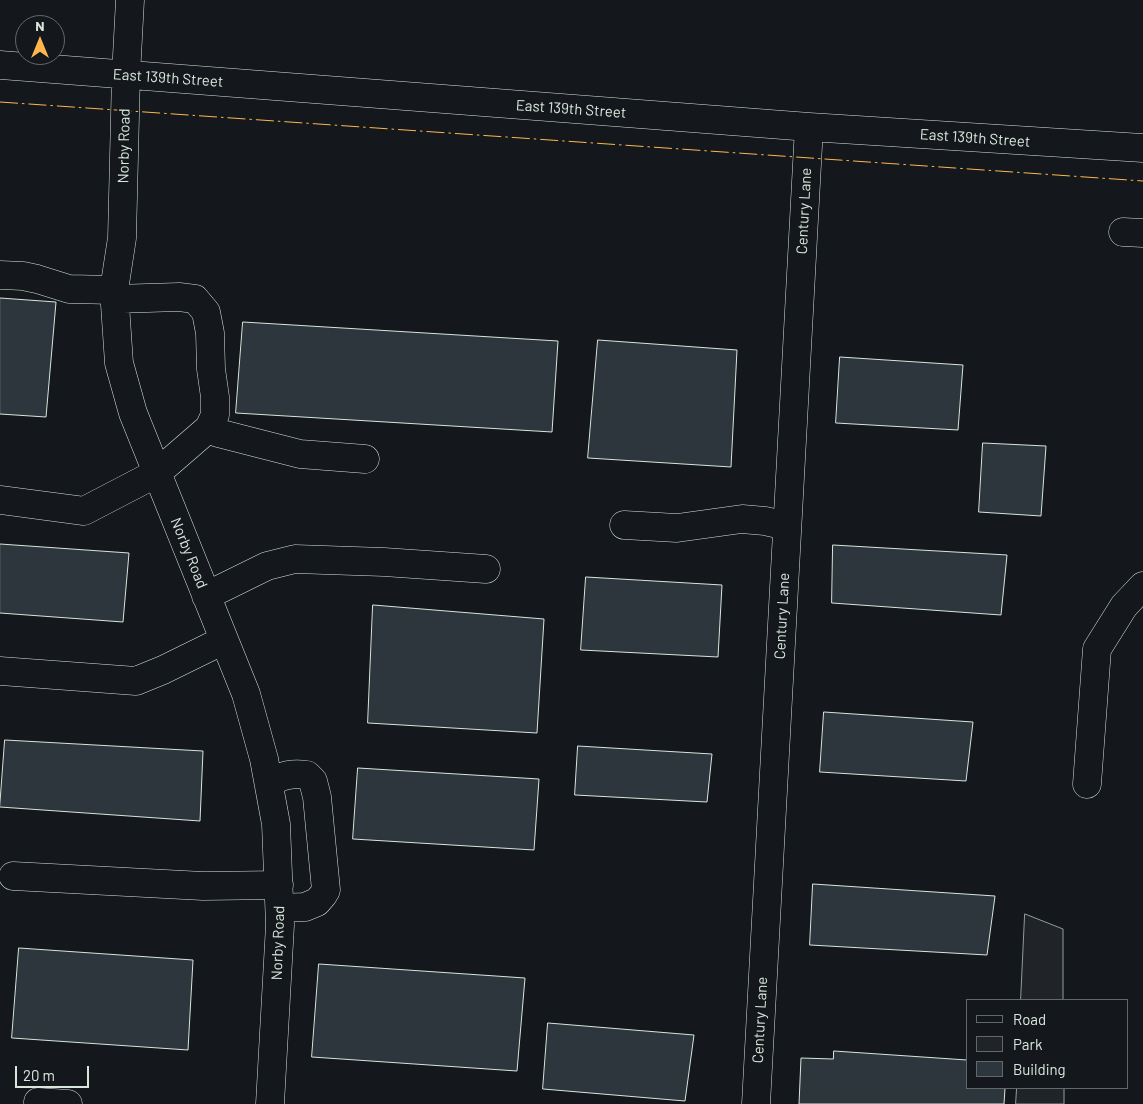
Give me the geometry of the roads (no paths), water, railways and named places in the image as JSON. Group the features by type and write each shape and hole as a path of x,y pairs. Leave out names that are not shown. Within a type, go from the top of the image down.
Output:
{"street":[{"name":"Norby Road","path":"130,0 126,74 122,238 114,294 119,363 133,414 246,694 264,758 276,824 280,925 270,1104"},
{"name":"East 139th Street","path":"0,65 809,127 1143,148"},
{"name":"Century Lane","path":"756,1104 809,127"},
{"path":"0,275 23,276 69,289 114,294 179,296 196,299 206,312 210,333 211,369 215,397 215,415 209,428 157,473 84,511 0,500"},
{"path":"209,428 218,433 300,454 366,459"},
{"path":"624,525 677,528 742,519 765,520 787,526"},
{"path":"206,596 267,566 295,559 486,568"},
{"path":"1086,784 1097,649 1124,606 1143,586"},
{"path":"0,671 136,680 163,670 224,640"},
{"path":"13,876 204,886 279,897 304,907 317,902 326,890 317,797 313,782 307,775 298,774 280,776 269,783"},
{"path":"38,1102 68,1104"}]}
